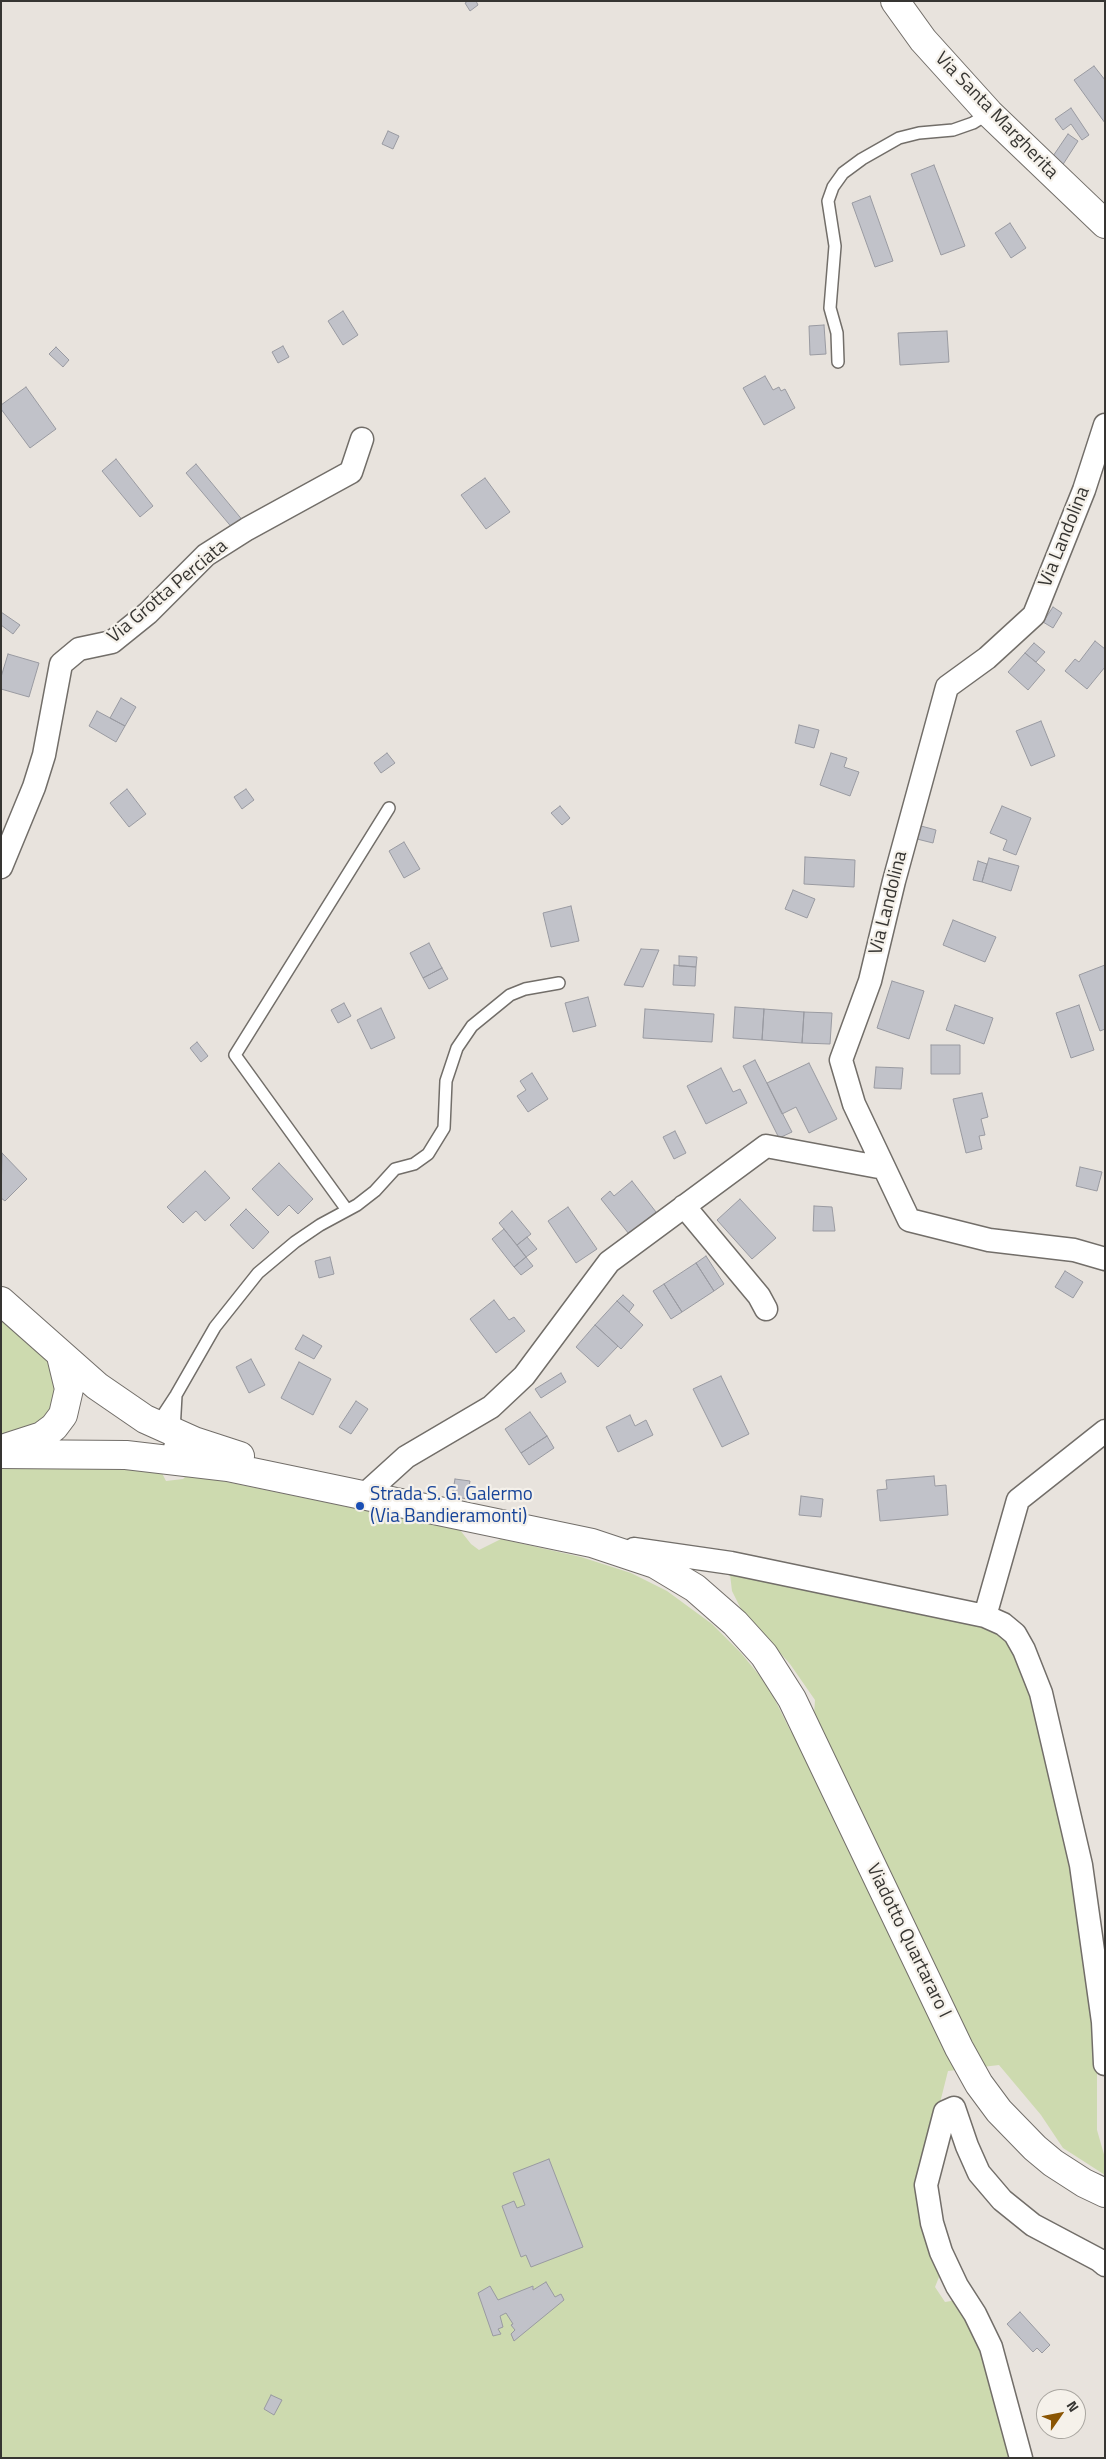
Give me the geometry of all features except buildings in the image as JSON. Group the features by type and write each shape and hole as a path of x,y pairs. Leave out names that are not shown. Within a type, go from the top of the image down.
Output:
{"main road":[{"name":"Via Santa Margherita","path":"895,1 923,40 989,113 1105,224"},
{"path":"1,1301 97,1386 145,1419 194,1441 356,1494"},
{"path":"1,1448 42,1436 54,1427 64,1415 69,1389 61,1356"},
{"path":"1,1454 73,1454 166,1460 228,1467 356,1494"},
{"name":"Viadotto Quartararo I","path":"356,1494 592,1543 656,1564 695,1588 735,1623 764,1655 778,1675 802,1720 959,2048 979,2084 999,2111 1035,2148 1053,2163 1084,2183 1105,2193"}],"street":[{"name":"Via Landolina","path":"1103,1254 989,1240 910,1220 854,1104 841,1060 870,981 894,881 948,687 987,658 1034,615 1084,490 1105,426"},
{"name":"Via Grotta Perciata","path":"1,867 34,787 44,755 61,664 79,649 112,642 148,613 206,555 247,529 351,472 362,440"},
{"path":"356,1494 406,1457 491,1407 524,1376 609,1262 766,1146 884,1168"},
{"path":"684,1206 759,1296 766,1309"},
{"path":"985,1616 1018,1500 1105,1431"},
{"path":"592,1543 732,1563 985,1616 1004,1624 1015,1634 1024,1650 1041,1693 1081,1865 1103,2022 1105,2064"},
{"path":"1021,2458 991,2347 975,2314 957,2286 941,2252 932,2223 926,2185 945,2112 954,2108 967,2146 980,2173 1002,2200 1033,2225 1105,2265"}],"lane":[{"path":"838,362 837,333 830,308 835,246 828,201 832,187 843,173 862,159 899,138 919,133 953,130 973,123 989,113"},
{"path":"347,1210 235,1055 389,808"},
{"path":"166,1460 165,1428 176,1395 215,1327 258,1274 295,1242 320,1224 347,1210 375,1191 395,1169 414,1164 428,1154 444,1128 446,1081 457,1048 472,1026 510,995 525,989 559,983"},
{"path":"165,1428 176,1395"}],"green space":[{"path":"1,1315 50,1360 61,1392 44,1424 1,1437"},
{"path":"42,1463 160,1469 166,1481 183,1479 188,1474 460,1530 471,1544 479,1550 501,1539 581,1557 631,1573 667,1591 712,1624 741,1653 768,1686 791,1732 802,1720 814,1715 815,1700 790,1664 741,1609 732,1591 730,1574 980,1625 1008,1641 1032,1695 1072,1868 1097,2066 1097,2130 1105,2158 1105,2175 1063,2148 1041,2115 999,2065 948,2071 921,2178 943,2267 935,2287 945,2302 957,2300 982,2336 1016,2458 1,2458 1,1466"}],"place":[{"name":"Strada S. G. Galermo (Via Bandieramonti)","path":"360,1506"}]}
